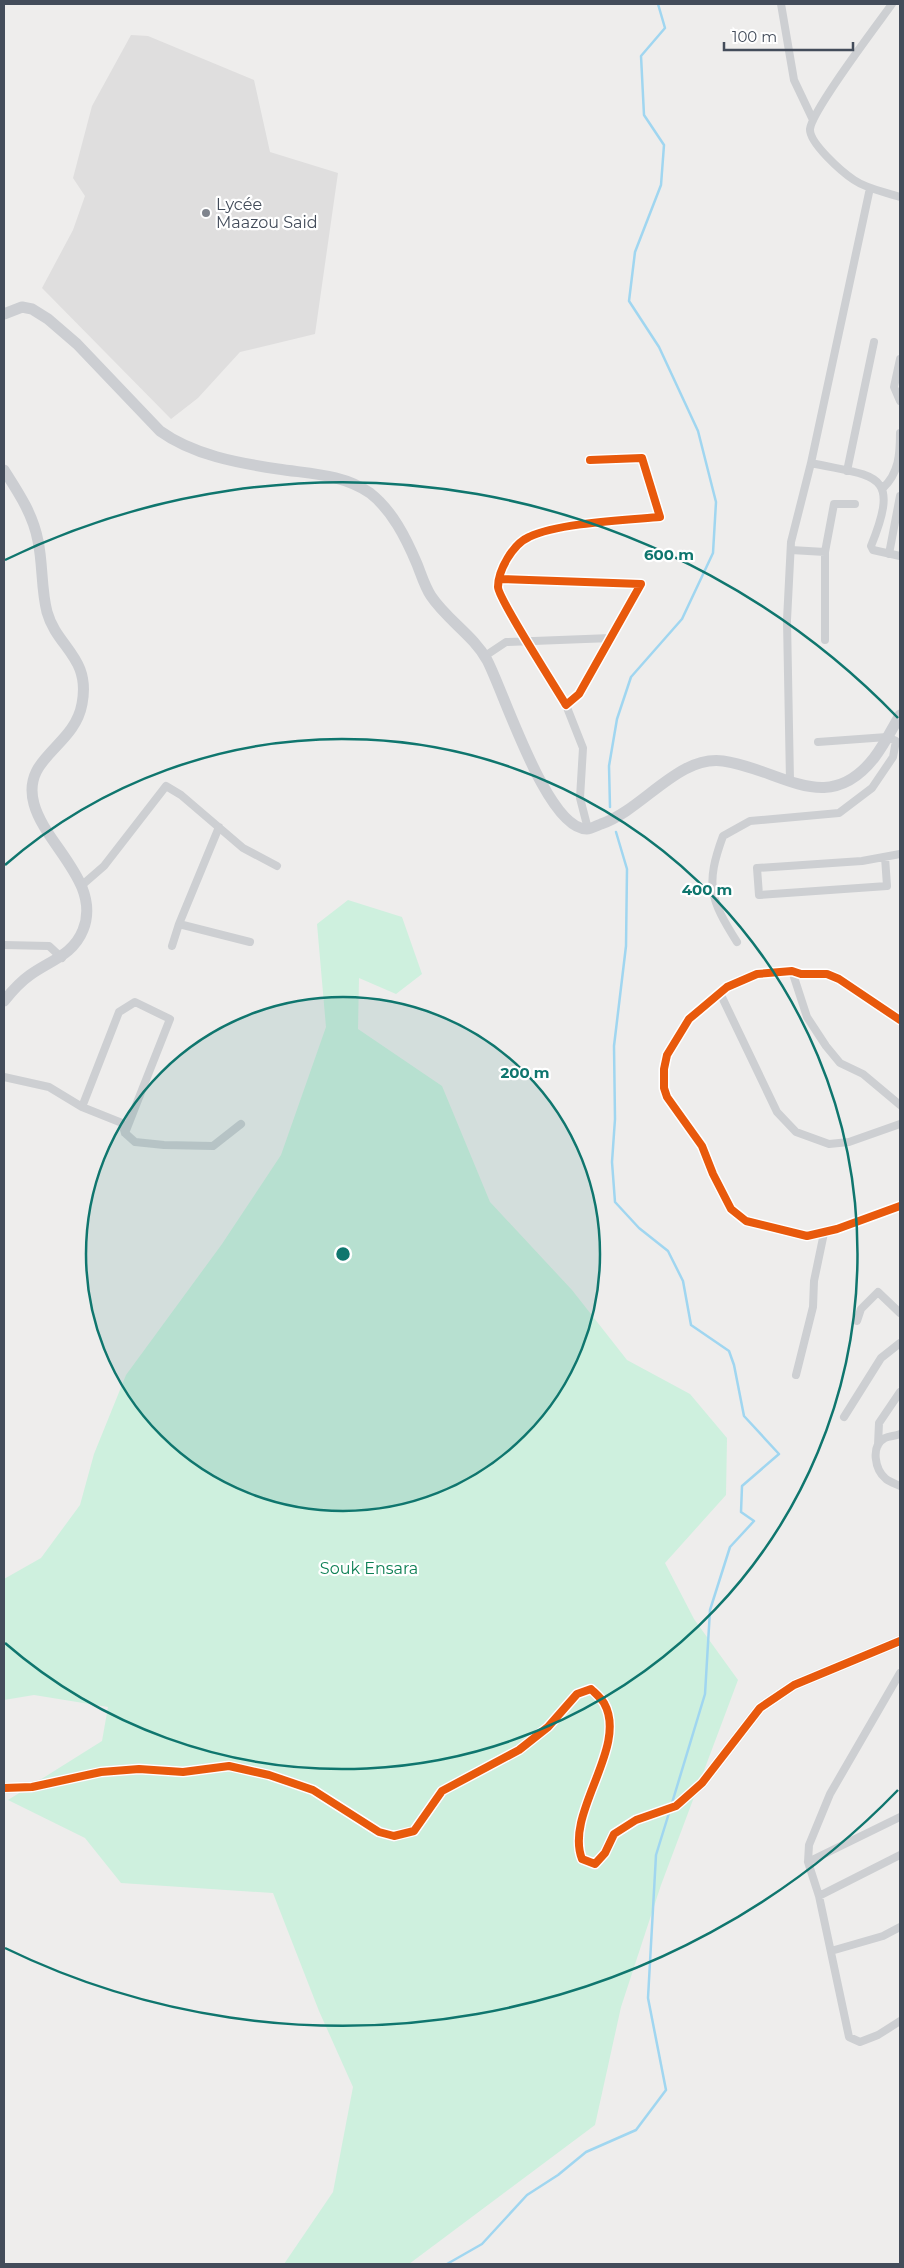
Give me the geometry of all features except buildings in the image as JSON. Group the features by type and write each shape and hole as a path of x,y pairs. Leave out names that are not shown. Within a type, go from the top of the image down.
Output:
{"main road":[{"path":"4,314 22,307 32,309 48,319 76,344 160,431 174,442 205,454 276,469 337,477 355,484 372,495 387,510 403,534 429,594 485,656 496,677 530,762 550,798 569,822 578,828 588,829 624,814 682,769 709,760 740,764 790,781 827,789 842,786 859,774 870,763 900,715"},
{"path":"4,470 30,515 38,540 48,613 56,629 80,665 84,684 82,704 77,722 66,738 41,762 34,773 31,787 34,804 42,822 81,886 87,912 84,928 76,945 62,958 31,974 17,985 4,1001"},
{"path":"4,1788 32,1787 101,1772 139,1769 183,1772 229,1766 269,1774 313,1790 378,1832 394,1836 414,1831 442,1791 519,1750 548,1727 576,1694 591,1689 604,1703 610,1721 607,1745 578,1832 578,1850 582,1859 595,1864 605,1853 614,1834 636,1820 676,1806 702,1783 760,1708 794,1685 900,1641"}],"street":[{"path":"782,4 794,80 813,120"},
{"path":"892,4 813,120 810,130 813,139 818,145 853,180 870,188 900,197"},
{"path":"790,781 787,620 791,550 796,520 811,462 870,188"},
{"path":"847,471 874,342"},
{"path":"900,359 894,387 900,401"},
{"path":"883,488 893,479 898,463 900,433"},
{"path":"588,829 580,798 583,748 566,705 529,641 509,611 498,588 505,560 527,537 552,529 660,516 642,458 590,460"},
{"path":"811,462 870,476 879,481 883,488 883,510 872,546 873,550 878,553 900,556"},
{"path":"889,554 900,496"},
{"path":"825,640 825,552 834,504 855,504"},
{"path":"791,550 825,552"},
{"path":"500,579 641,584 579,694 566,705"},
{"path":"485,656 506,642 611,638"},
{"path":"737,942 720,915 712,895 714,862 723,836 750,821 839,813 872,788 894,757 896,742 887,737 818,742"},
{"path":"81,886 104,866 166,786 181,795 242,848 277,866"},
{"path":"172,946 179,924 219,828"},
{"path":"885,857 887,886 759,895 757,868 862,861 885,857 900,856"},
{"path":"179,924 250,942"},
{"path":"4,944 49,946 62,958"},
{"path":"792,971 807,1017 826,1046 840,1063 862,1074 900,1105"},
{"path":"900,1009 898,1018 839,979 827,974 801,974 792,971 757,974 727,987 689,1019 668,1055 663,1080 667,1097 697,1136 731,1209 738,1216 798,1236 807,1236 824,1233 900,1206"},
{"path":"720,993 777,1112 796,1132 828,1144 849,1142 900,1124"},
{"path":"82,1107 119,1012 135,1002 170,1019 125,1133"},
{"path":"4,1077 49,1087 82,1107 122,1123 125,1133 135,1142 164,1145 213,1146 241,1124"},
{"path":"796,1375 813,1307 814,1281 824,1233"},
{"path":"858,1321 860,1309 878,1292 900,1313"},
{"path":"844,1417 881,1358 900,1343"},
{"path":"900,1392 879,1423 876,1463 885,1479 900,1486"},
{"path":"878,1445 885,1439 900,1434"},
{"path":"900,1673 830,1794 809,1846 808,1862 819,1896 849,2037 860,2042 878,2035 900,2021"},
{"path":"808,1862 900,1817"},
{"path":"819,1896 900,1855"},
{"path":"831,1951 883,1936 900,1927"}],"shaded area":[{"name":"Lycée Maazou Said","path":"131,35 148,36 254,80 270,152 338,173 315,334 240,352 198,398 171,419 42,288 73,230 85,196 73,178 92,106"}],"green space":[{"name":"Souk Ensara","path":"348,900 402,917 422,974 396,994 359,978 358,1029 442,1086 490,1202 572,1290 627,1360 690,1394 727,1438 726,1495 665,1563 694,1619 738,1680 661,1885 621,2007 595,2125 409,2264 284,2264 333,2192 353,2087 319,2011 273,1893 121,1883 85,1838 8,1800 102,1741 108,1707 34,1695 4,1700 4,1579 41,1558 80,1505 94,1454 126,1375 222,1244 281,1155 326,1027 317,924"}],"waterway":[{"path":"610,807 609,766 617,719 631,677 682,619 713,553 716,502 698,431 659,347 629,301 635,252 661,185 664,145 644,115 641,56 665,28 658,4"},
{"path":"616,832 627,869 626,946 614,1046 615,1119 612,1162 615,1202 639,1228 668,1251 683,1281 691,1325 729,1351 734,1365 744,1416 779,1454 742,1486 741,1512 754,1521 730,1547 710,1610 705,1694 672,1803"},
{"path":"447,2264 482,2244 527,2195 558,2175 586,2152 636,2130 666,2090 648,1998 656,1855 669,1813"}],"cycle path":[{"path":"500,579 641,584 579,694 566,705 507,608 498,587 501,573 507,558 517,545 529,537 541,532 574,525 660,517 642,458 590,460"},
{"path":"900,1020 839,979 827,974 801,974 792,971 757,974 727,987 689,1019 667,1055 664,1069 664,1088 667,1097 702,1146 713,1174 731,1209 746,1221 807,1236 837,1229 900,1206"},
{"path":"4,1788 32,1787 101,1772 139,1769 183,1772 229,1766 269,1775 313,1790 379,1832 394,1836 414,1831 442,1791 519,1750 548,1727 577,1694 591,1689 604,1703 609,1720 609,1739 581,1821 579,1841 582,1859 595,1864 605,1853 614,1834 636,1820 676,1806 702,1783 760,1708 794,1685 900,1641"}],"place":[{"name":"Lycée Maazou Said","path":"206,213"}]}
